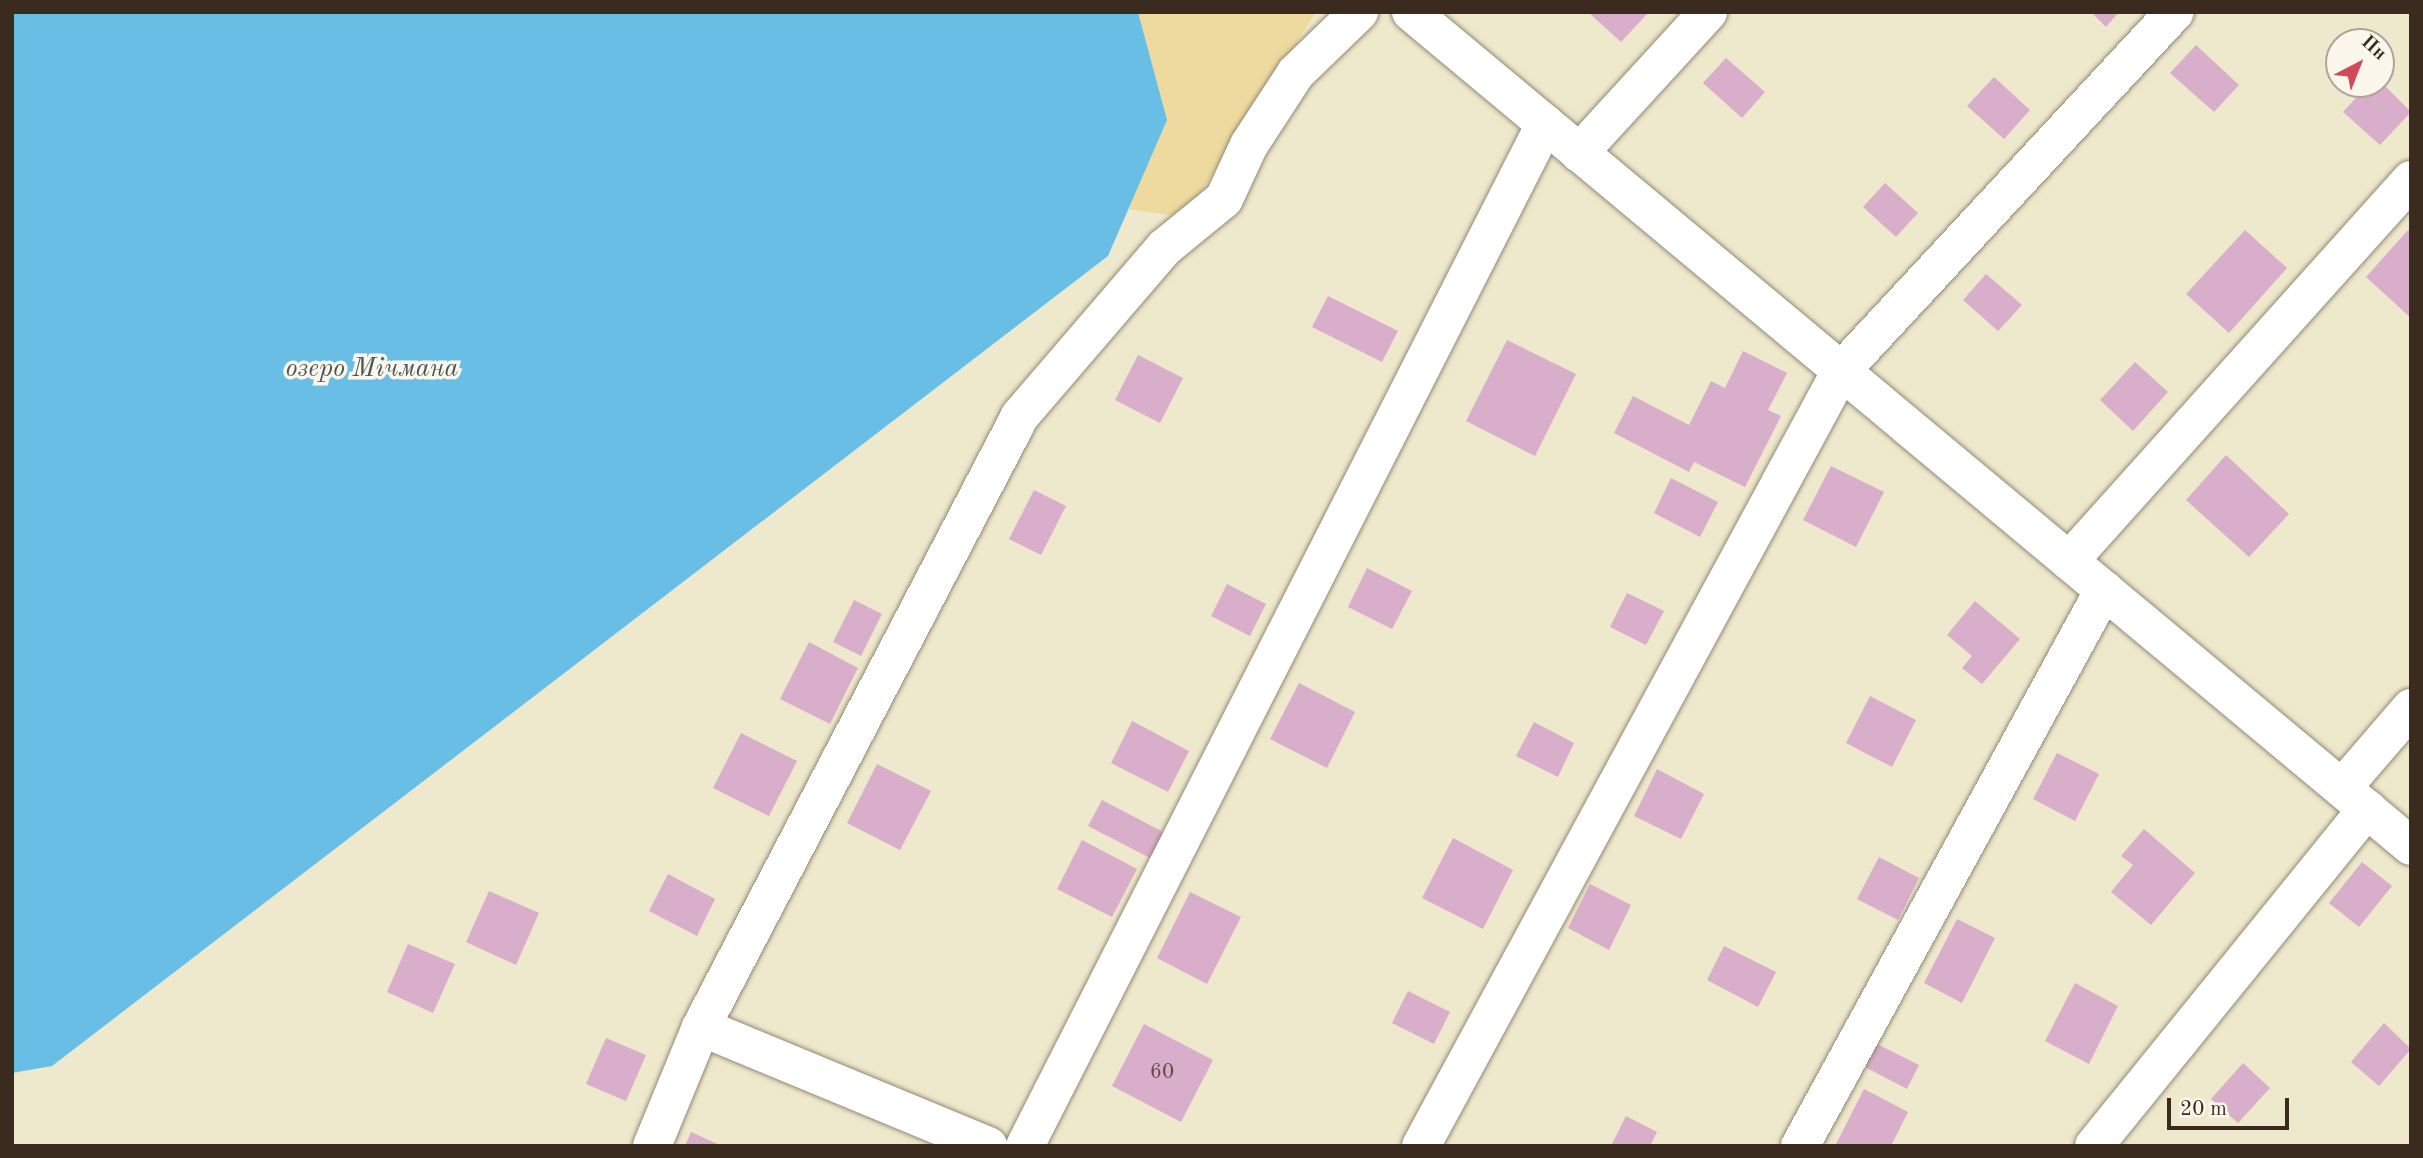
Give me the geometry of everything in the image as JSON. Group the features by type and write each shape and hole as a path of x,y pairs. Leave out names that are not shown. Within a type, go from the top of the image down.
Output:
{"street":[{"path":"652,1146 701,1027 1020,416 1155,257 1224,199 1249,145 1296,73 1359,12"},
{"path":"1411,12 2411,846"},
{"path":"1579,153 1708,12"},
{"path":"1421,1146 1841,371 2175,12"},
{"path":"1026,1146 1545,124"},
{"path":"2068,561 2411,180"},
{"path":"1800,1146 2104,590"},
{"path":"2094,1146 2354,799 2411,708"},
{"path":"701,1027 988,1146"}],"sand":[{"path":"1138,12 1316,12 1185,217 1128,209 1167,120"}],"water":[{"name":"озеро Мічмана","path":"12,12 1138,12 1167,120 1108,256 52,1066 12,1073"}],"building":[{"path":"1588,12 1649,12 1621,42"},
{"path":"2091,12 2119,12 2106,27"},
{"path":"2196,45 2239,85 2214,112 2170,73"},
{"path":"1726,58 1765,92 1742,118 1703,83"},
{"path":"1994,77 2030,110 2004,139 1967,106"},
{"path":"2395,96 2411,112 2380,145 2343,112 2356,98"},
{"path":"1885,183 1918,213 1896,237 1863,207"},
{"path":"2245,230 2287,268 2229,333 2186,294"},
{"path":"2408,230 2411,232 2411,318 2366,277"},
{"path":"1986,274 2022,305 1998,331 1963,300"},
{"path":"1328,296 1398,331 1382,362 1312,327"},
{"path":"1507,340 1576,374 1535,456 1466,421"},
{"path":"1743,351 1787,373 1768,410 1781,416 1745,487 1694,462 1689,472 1614,433 1633,396 1689,425 1711,381 1725,388"},
{"path":"1138,355 1183,378 1160,423 1115,400"},
{"path":"2135,362 2168,392 2133,431 2100,400"},
{"path":"2226,455 2289,514 2249,557 2186,500"},
{"path":"1831,466 1884,492 1856,547 1803,520"},
{"path":"1671,478 1718,502 1700,537 1654,513"},
{"path":"1034,490 1066,506 1041,555 1009,539"},
{"path":"1367,568 1412,591 1392,629 1348,607"},
{"path":"1227,584 1266,604 1250,636 1211,616"},
{"path":"1627,593 1664,611 1646,645 1610,627"},
{"path":"854,600 882,614 861,656 833,642"},
{"path":"1975,601 2020,639 1982,684 1962,668 1972,656 1947,635"},
{"path":"809,642 858,668 830,724 780,699"},
{"path":"1299,683 1355,712 1327,768 1270,739"},
{"path":"1870,696 1916,720 1892,767 1846,743"},
{"path":"1132,721 1189,751 1168,792 1111,763"},
{"path":"1534,722 1574,743 1558,777 1516,756"},
{"path":"741,733 797,761 769,816 713,788"},
{"path":"2057,753 2099,774 2075,821 2033,799"},
{"path":"877,764 931,791 900,850 847,823"},
{"path":"1657,769 1704,794 1681,839 1634,816"},
{"path":"1102,800 1167,834 1154,860 1088,826"},
{"path":"2144,829 2195,873 2151,925 2111,892 2133,865 2121,856"},
{"path":"1453,838 1513,870 1483,929 1422,898"},
{"path":"1082,840 1137,869 1112,917 1057,889"},
{"path":"1879,857 1919,878 1898,920 1857,899"},
{"path":"2362,862 2392,886 2359,927 2329,903"},
{"path":"668,874 715,899 697,936 649,911"},
{"path":"1590,884 1631,905 1609,950 1568,928"},
{"path":"489,891 539,913 516,965 466,942"},
{"path":"1190,892 1241,917 1207,984 1157,958"},
{"path":"1957,919 1995,938 1962,1003 1924,983"},
{"path":"408,944 455,964 433,1013 387,992"},
{"path":"1724,946 1776,972 1758,1007 1707,980"},
{"path":"2075,983 2118,1006 2089,1064 2045,1041"},
{"path":"1408,991 1450,1012 1434,1044 1392,1023"},
{"path":"2384,1023 2411,1049 2379,1086 2351,1062"},
{"path":"1144,1024 1213,1060 1181,1122 1112,1086"},
{"path":"606,1038 646,1055 626,1101 586,1084"},
{"path":"1871,1041 1919,1065 1907,1089 1859,1064"},
{"path":"2243,1063 2270,1088 2238,1123 2211,1099"},
{"path":"1864,1089 1908,1112 1891,1146 1835,1146"},
{"path":"1626,1116 1657,1132 1650,1146 1611,1146"},
{"path":"691,1132 722,1146 685,1146"}]}
